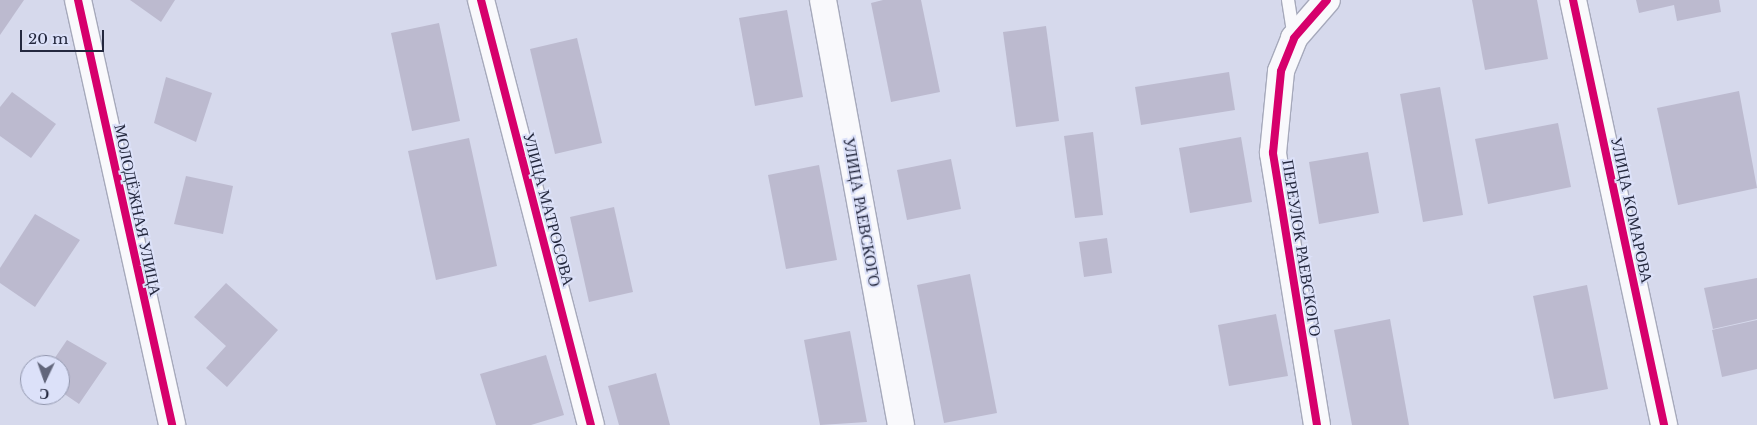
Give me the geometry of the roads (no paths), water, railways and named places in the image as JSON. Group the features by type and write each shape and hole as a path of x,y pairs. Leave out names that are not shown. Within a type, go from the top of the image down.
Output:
{"street":[{"name":"МОЛОДЁЖНАЯ УЛИЦА","path":"78,0 172,425"},
{"name":"УЛИЦА МАТРОСОВА","path":"480,0 591,425"},
{"name":"УЛИЦА РАЕВСКОГО","path":"823,0 901,425"},
{"name":"ПЕРЕУЛОК РАЕВСКОГО","path":"1317,425 1273,153 1276,95 1294,38 1327,0"},
{"name":"УЛИЦА КОМАРОВА","path":"1573,0 1664,425"}],"lane":[{"path":"1288,0 1294,38"}]}
